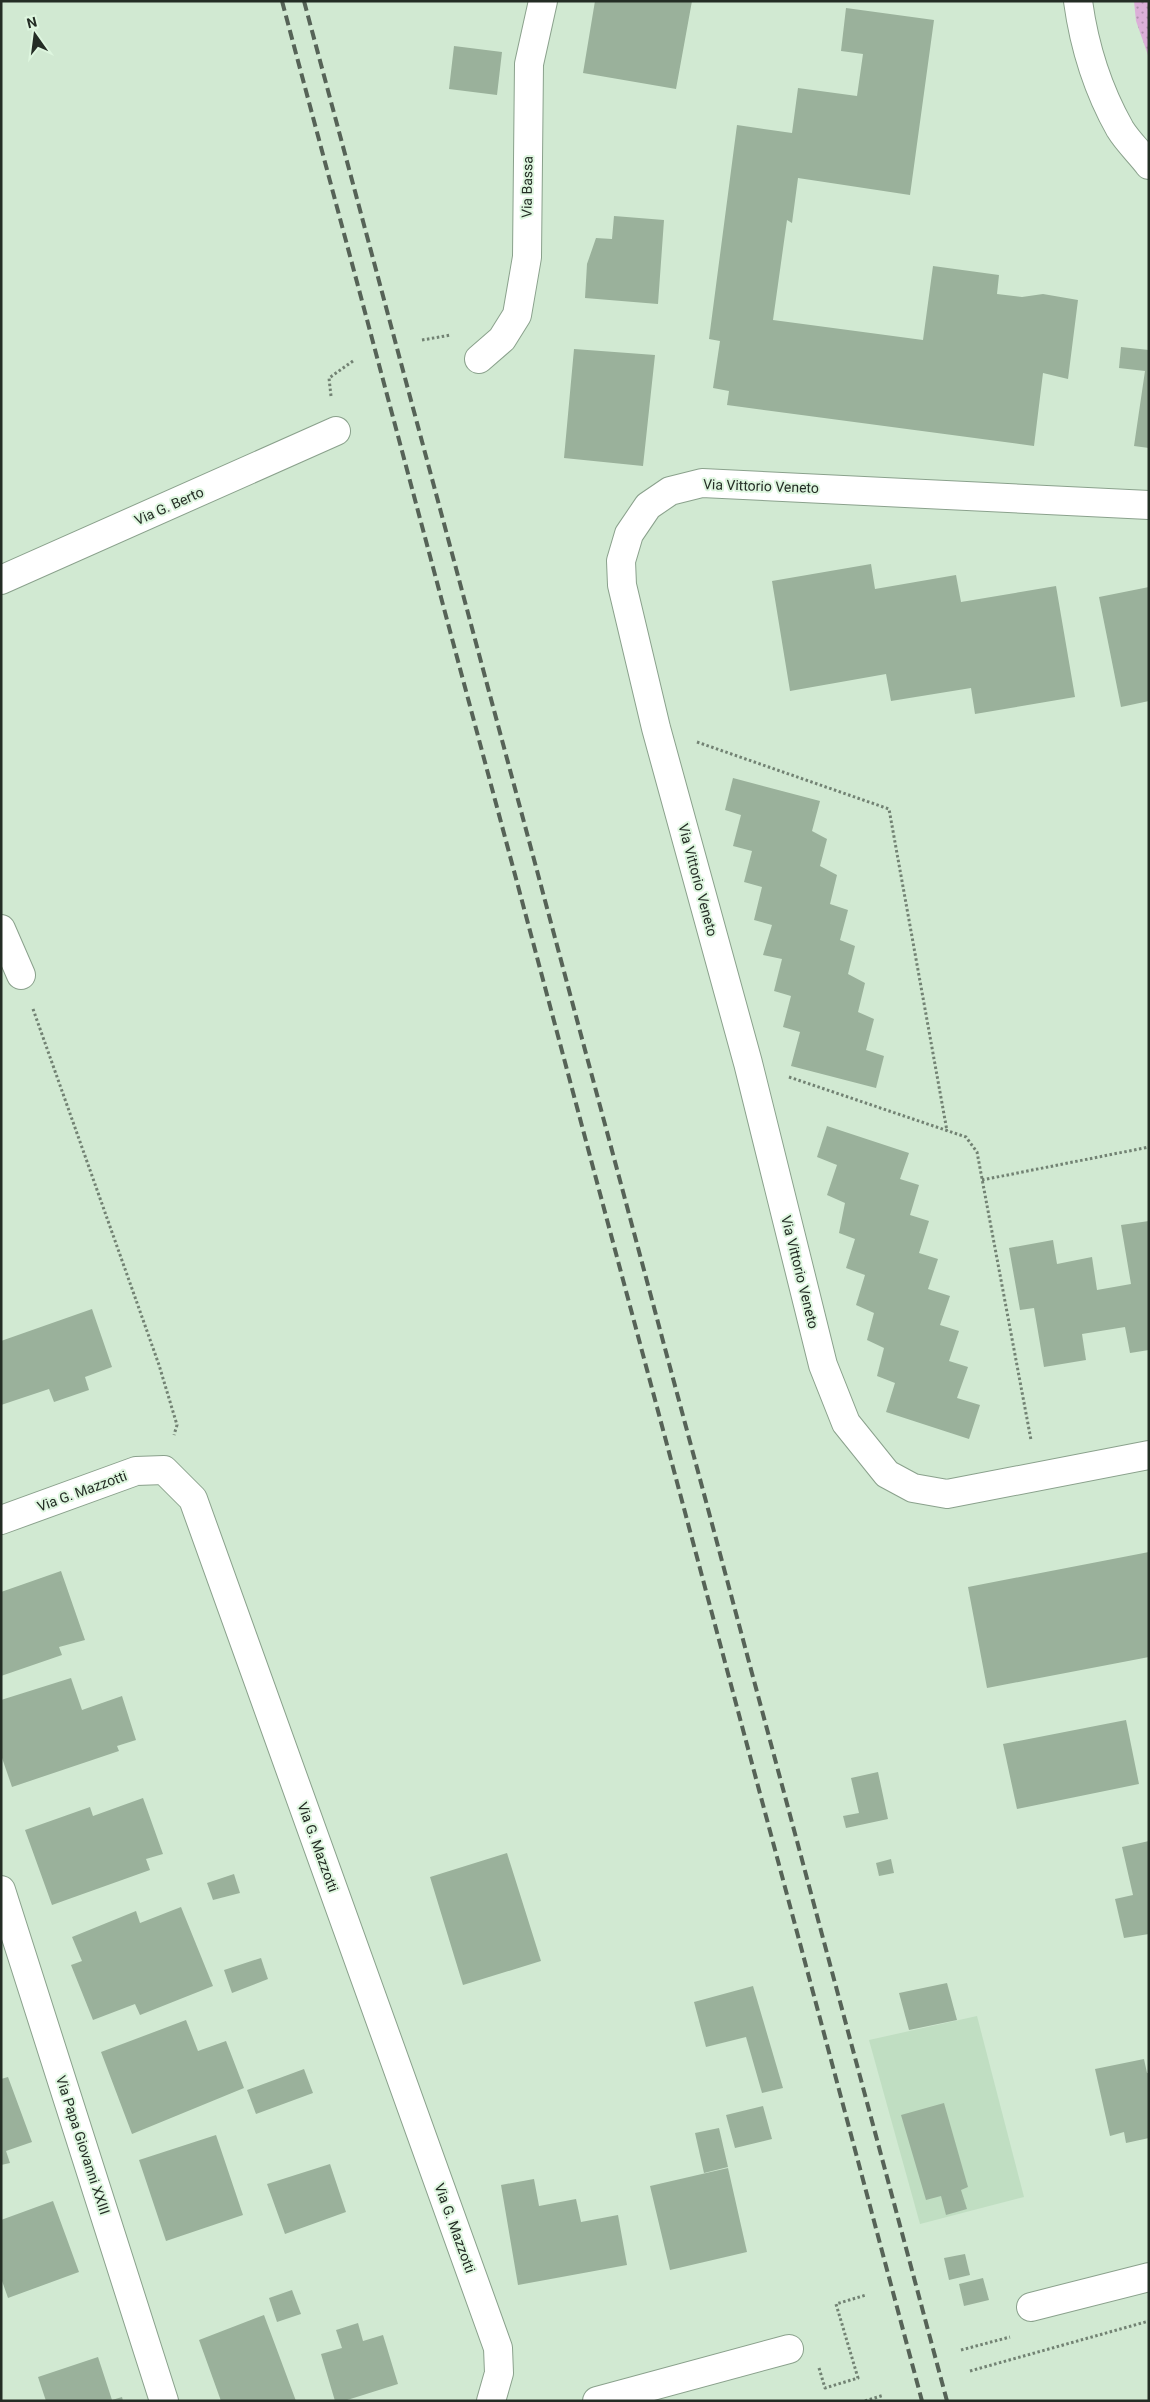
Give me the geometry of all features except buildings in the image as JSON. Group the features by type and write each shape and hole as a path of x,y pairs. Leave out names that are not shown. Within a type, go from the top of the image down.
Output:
{"street":[{"name":"Via Bassa","path":"479,359 502,339 517,315 526,258 530,64 543,1"},
{"path":"1078,1 1082,30 1098,81 1121,129 1149,165"},
{"name":"Via G. Berto","path":"1,580 336,431"},
{"name":"Via Vittorio Veneto","path":"1149,505 702,482 670,491 648,506 629,534 620,560 622,585 656,728 748,1063 823,1365 846,1423 887,1474 913,1488 947,1494 1149,1455"},
{"path":"1,929 21,975"},
{"name":"Via G. Mazzotti","path":"1,1520 136,1472 164,1470 193,1499 498,2348 500,2373 495,2399"},
{"name":"Via Papa Giovanni XXIII","path":"1,1890 164,2401"},
{"path":"1032,2307 1149,2277"},
{"path":"597,2401 789,2349"}],"path":[{"path":"336,431 329,378 353,360"},
{"path":"656,728 890,809 947,1131"},
{"path":"21,975 158,1365 176,1425 164,1470"},
{"path":"748,1063 947,1131 966,1138 973,1144 982,1180 1037,1476"},
{"path":"982,1180 1149,1147"},
{"path":"817,2360 825,2388 858,2378 836,2304 866,2295"},
{"path":"970,2371 1149,2321"},
{"path":"865,2401 884,2395"}],"shaded area":[{"path":"1134,1 1149,1 1149,58 1136,21"},
{"path":"977,2016 1024,2197 920,2224 869,2040"}],"railway":[{"path":"282,1 922,2401"},
{"path":"304,1 947,2401"}]}
